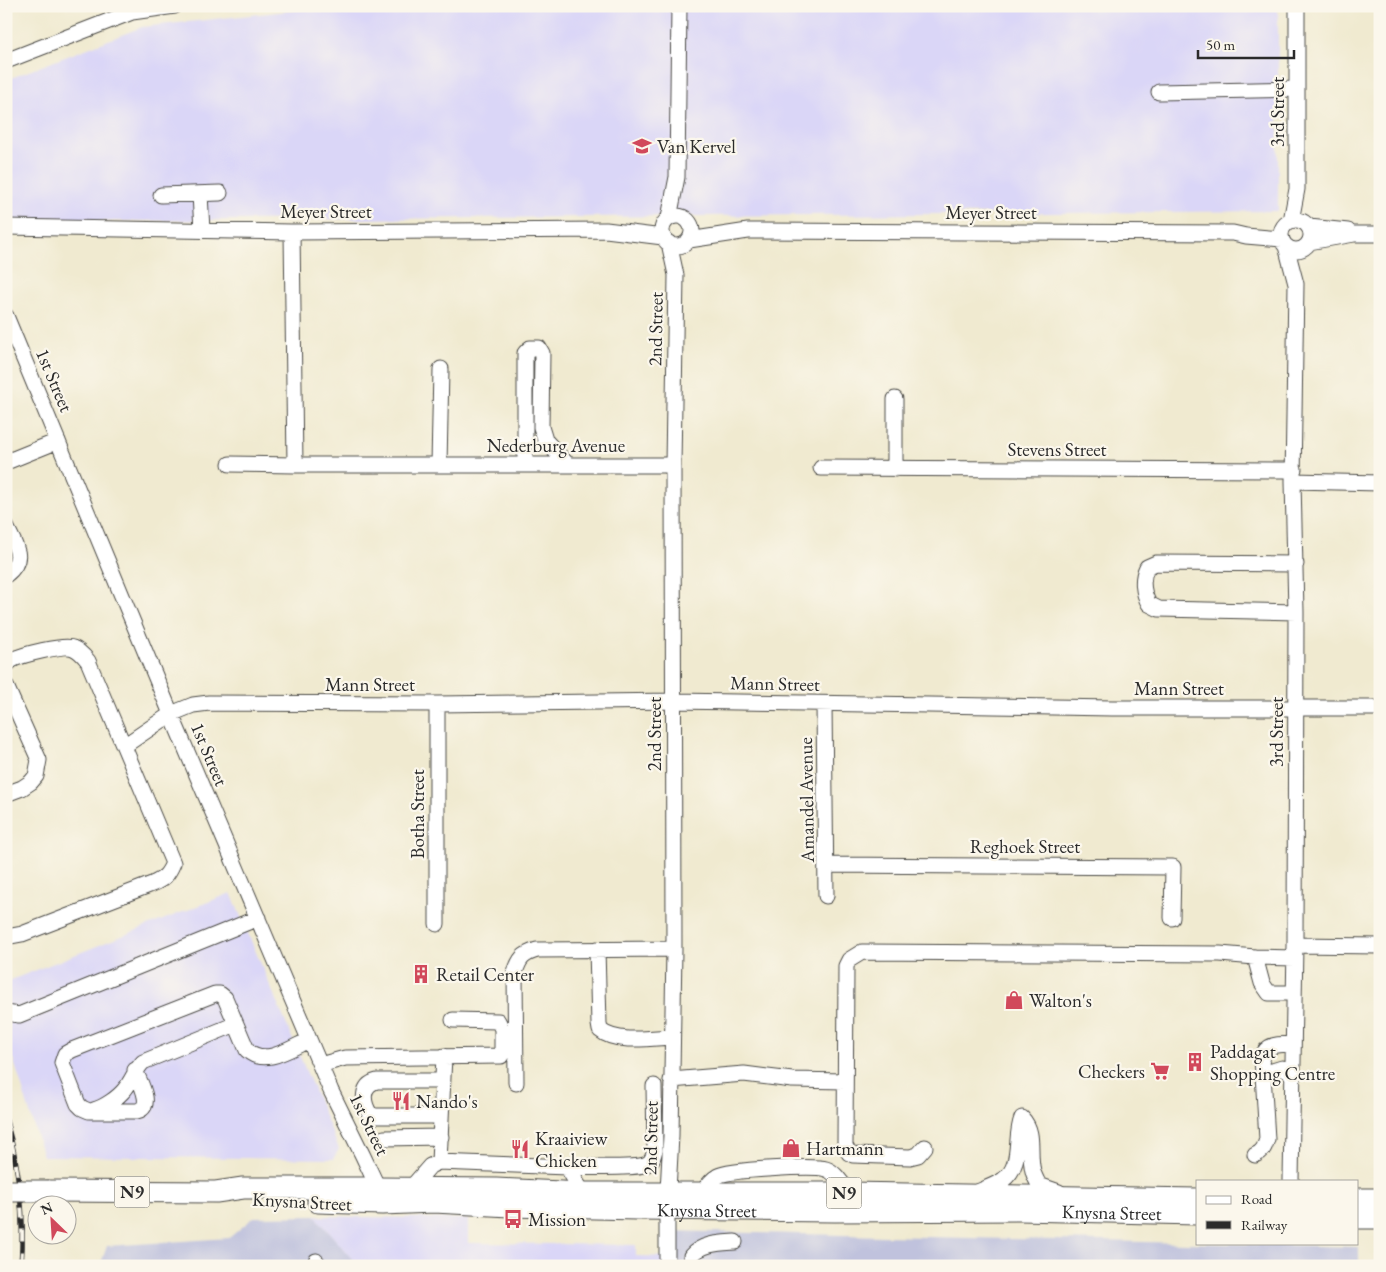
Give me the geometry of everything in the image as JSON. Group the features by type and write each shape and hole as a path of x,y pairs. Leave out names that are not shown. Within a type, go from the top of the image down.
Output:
{"highway":[{"name":"Knysna Street","path":"6,1191 216,1192 243,1188 510,1206 667,1201 702,1193 850,1193 1196,1199"},
{"name":"Knysna Street","path":"380,1196 410,1189 496,1189 835,1211 1020,1210 1196,1214"},
{"path":"1358,1199 1380,1199"},
{"path":"1358,1218 1380,1218"}],"street":[{"path":"6,61 131,9 175,6"},
{"path":"677,177 692,232 676,241 662,232 667,220 677,177 679,6"},
{"name":"3rd Street","path":"1291,1180 1295,952 1296,564 1294,475 1297,6"},
{"path":"1158,92 1297,89"},
{"path":"200,194 202,230"},
{"path":"161,195 220,194"},
{"path":"667,220 674,216 688,221"},
{"name":"Meyer Street","path":"6,227 292,232 606,230 667,220"},
{"name":"Meyer Street","path":"688,221 748,231"},
{"name":"Meyer Street","path":"6,232 46,228"},
{"name":"Meyer Street","path":"606,230 676,241 748,231 1380,234"},
{"path":"292,232 294,465"},
{"name":"2nd Street","path":"667,1266 674,949 673,466 676,241"},
{"name":"1st Street","path":"6,316 171,714 320,1065 380,1196"},
{"path":"525,465 525,353 530,348 536,347 540,348 542,353 541,427 543,436 568,465"},
{"path":"439,465 441,369"},
{"path":"895,399 895,469"},
{"path":"6,462 58,441"},
{"name":"Nederburg Avenue","path":"230,464 673,466"},
{"name":"Stevens Street","path":"820,468 1279,470 1294,475 1380,483"},
{"path":"6,526 19,555 18,561 6,575"},
{"path":"1296,564 1156,563 1147,568 1144,574 1144,586 1149,604 1159,609 1296,612"},
{"path":"6,666 17,657 58,648 72,647 88,661 173,863 164,879 22,934 6,937"},
{"path":"6,686 39,760 36,776 31,782 22,788 6,794"},
{"name":"Mann Street","path":"124,746 171,714 193,705 209,703 437,704 674,701 1112,708 1380,708"},
{"name":"Botha Street","path":"437,704 437,924"},
{"name":"Amandel Avenue","path":"824,704 826,896"},
{"name":"Reghoek Street","path":"827,865 1173,867 1172,918"},
{"path":"6,1013 19,1015 258,918"},
{"path":"925,1147 918,1155 910,1157 858,1156 849,1153 844,1139 846,966 849,960 862,952 1220,954 1255,958 1295,952 1380,946"},
{"path":"597,949 600,1030 611,1036 628,1039 671,1038"},
{"path":"516,1084 515,973 518,963 527,953 537,950 674,949"},
{"path":"1255,958 1262,983 1268,993 1294,993"},
{"path":"135,1070 146,1100 145,1107 142,1110 89,1111 78,1104 62,1063 65,1054 72,1050 215,994 224,995 247,1050 253,1056 258,1058 268,1057 310,1040"},
{"path":"320,1065 345,1058 499,1057 502,1054 502,1029 498,1021 453,1020"},
{"path":"89,1111 101,1108 124,1090 133,1078 135,1070 143,1062 236,1024"},
{"path":"1255,1156 1265,1146 1266,1139 1262,1058 1265,1049 1293,1044"},
{"path":"440,1162 444,1056"},
{"path":"1263,1074 1282,1068 1289,1070 1293,1078"},
{"path":"671,1080 744,1074 792,1080 845,1081"},
{"path":"441,1116 376,1116 370,1114 365,1104 368,1084 378,1081 443,1081"},
{"path":"410,1189 430,1166 440,1162 567,1167 638,1166 650,1163 655,1150 654,1086"},
{"path":"971,1195 1004,1180 1011,1172 1016,1161 1017,1134 1022,1118 1028,1125 1031,1137 1032,1170 1039,1185 1070,1196"},
{"path":"384,1138 440,1137"},
{"path":"567,1167 583,1194"},
{"path":"702,1193 710,1182 723,1174 825,1168 831,1171 850,1193"},
{"path":"773,1193 774,1170"},
{"path":"690,1266 691,1256 700,1248 711,1244 735,1242"}],"shaded area":[{"name":"Van Kervel","path":"334,6 1278,6 1278,211 6,222 6,80 142,27"},
{"path":"231,893 339,1149 333,1159 43,1156 6,1035 6,982"},
{"path":"315,1216 468,1219 468,1243 636,1245 636,1256 667,1257 667,1266 358,1266"},
{"path":"315,1216 358,1266 100,1266 107,1246 229,1238 254,1217"},
{"path":"667,1231 1359,1247 1359,1266 667,1266"}],"railway":[{"path":"6,1121 18,1174 20,1192 21,1266"}],"place":[{"name":"Van Kervel","path":"642,146"},
{"name":"Retail Center","path":"421,974"},
{"name":"Walton's","path":"1014,1000"},
{"name":"Paddagat Shopping Centre","path":"1195,1062"},
{"name":"Checkers","path":"1160,1071"},
{"name":"Nando's","path":"401,1101"},
{"name":"Hartmann","path":"791,1148"},
{"name":"Kraaiview Chicken","path":"520,1149"},
{"name":"Mission","path":"513,1219"}]}
